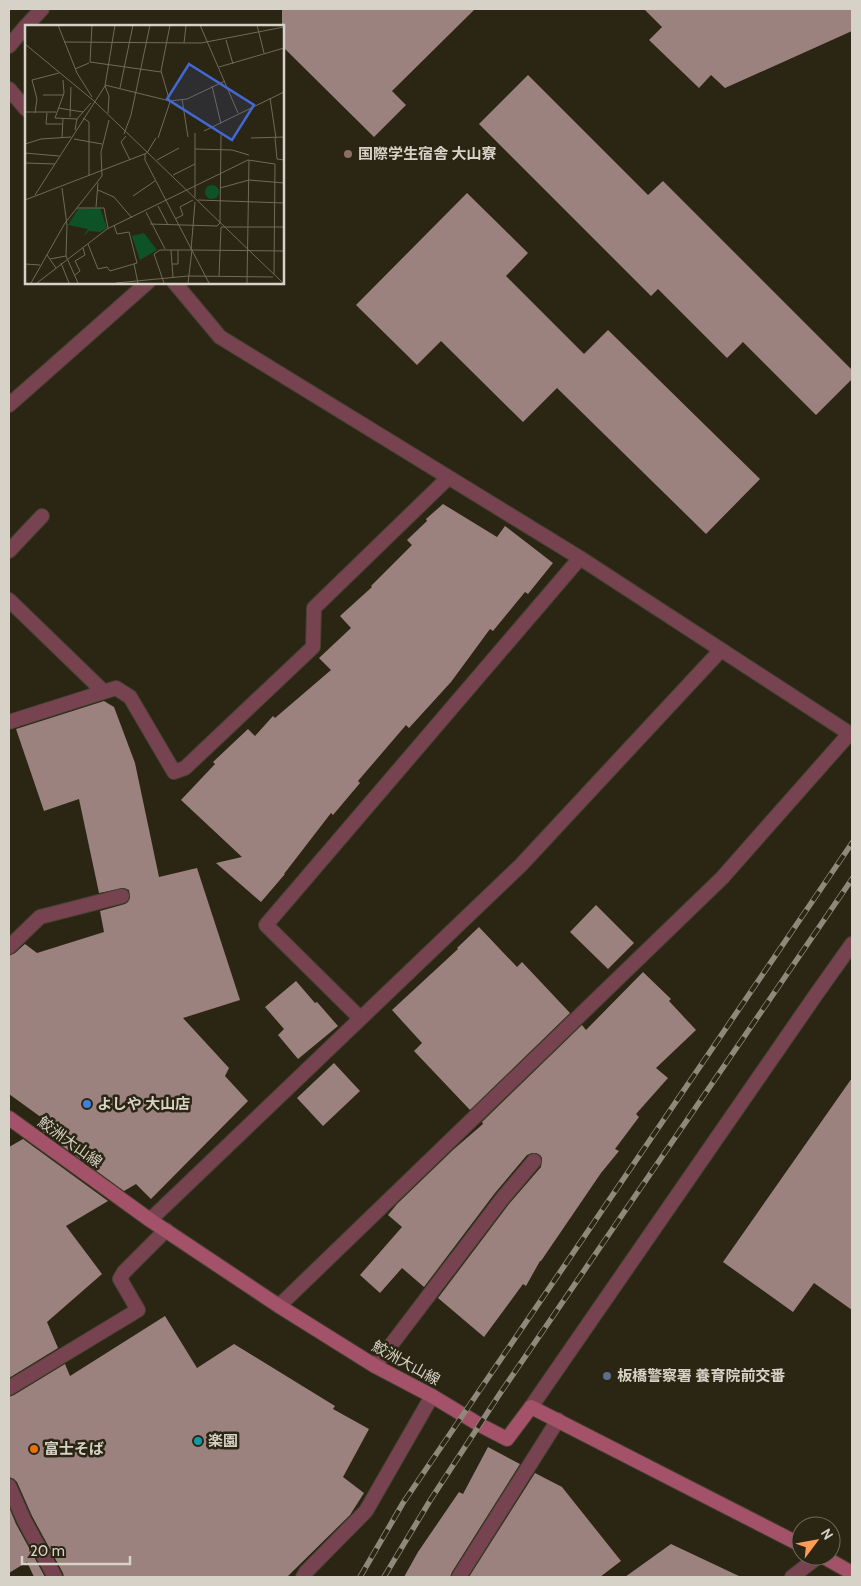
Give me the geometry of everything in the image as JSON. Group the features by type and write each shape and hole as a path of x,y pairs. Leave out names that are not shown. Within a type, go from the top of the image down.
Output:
{"main road":[{"name":"鮫洲大山線","path":"9,1118 150,1220 279,1306 374,1366 432,1396 480,1425 508,1439 531,1407"},
{"path":"531,1407 791,1540"},
{"path":"839,1566 852,1573"}],"street":[{"path":"27,25 42,9"},
{"path":"9,46 25,27"},
{"path":"9,89 25,108"},
{"path":"9,405 146,284"},
{"path":"176,284 220,337 580,558 851,734 722,878 279,1306"},
{"path":"9,722 116,688 130,697 174,772 185,768 313,647 314,608 448,478"},
{"path":"9,551 42,516"},
{"path":"360,1018 266,925 580,558"},
{"path":"9,600 104,692"},
{"path":"150,1220 521,864 721,650"},
{"path":"9,947 40,917 122,896"},
{"path":"531,1407 814,996 852,944"},
{"path":"374,1366 502,1199 534,1161"},
{"path":"9,1388 138,1310 120,1279 124,1272 166,1230"},
{"path":"303,1577 366,1511 432,1396"},
{"path":"459,1577 558,1420"},
{"path":"9,1486 24,1520 56,1577"},
{"path":"792,1577 807,1566"}],"building":[{"path":"282,9 475,9 392,91 406,105 374,137 284,48 284,25 282,25"},
{"path":"644,9 852,9 852,31 725,88 711,75 699,88 649,40 662,27"},
{"path":"528,75 648,195 663,181 852,370 852,379 816,415 743,342 727,358 658,289 651,296 479,124"},
{"path":"467,193 528,253 506,276 584,354 608,330 760,479 706,534 557,388 523,422 441,341 417,365 356,305"},
{"path":"443,504 497,537 505,526 553,563 528,594 525,592 493,631 490,629 451,682 409,728 406,725 358,781 360,783 333,815 331,813 285,874 261,902 216,863 242,857 181,800 215,764 213,762 248,729 255,736 273,716 275,718 331,670 319,658 351,628 340,616 372,587 412,545 407,540"},
{"path":"104,701 114,707 135,763 159,877 197,868 240,1000 183,1018 229,1068 225,1076 248,1101 151,1199 136,1184 124,1191 39,1129 49,1123 9,1094 9,956 25,944 37,953 104,932 100,911 125,904 130,898 129,890 124,888 99,893 79,799 44,811 16,729"},
{"path":"596,905 634,943 608,969 570,932"},
{"path":"479,927 517,967 522,962 570,1013 470,1110 414,1051 422,1043 392,1010"},
{"path":"643,972 671,999 669,1001 696,1030 656,1068 668,1078 636,1114 639,1117 615,1149 619,1151 601,1173 540,1261 526,1286 523,1284 484,1337 438,1298 509,1204 541,1167 542,1158 536,1153 527,1155 495,1193 424,1287 402,1268 380,1293 360,1275 402,1227 388,1215 397,1204 483,1124 482,1122 582,1025 586,1030"},
{"path":"296,981 338,1026 298,1059 278,1035 284,1029 265,1007"},
{"path":"334,1063 360,1091 323,1126 297,1098"},
{"path":"852,1078 852,1310 814,1283 793,1312 723,1262"},
{"path":"23,1139 108,1201 66,1226 102,1274 47,1322 58,1348 9,1378 9,1147"},
{"path":"165,1316 197,1368 234,1344 335,1406 333,1409 369,1429 343,1477 364,1493 350,1515 287,1577 64,1577 32,1516 17,1482 9,1477 9,1397 65,1364 70,1376"},
{"path":"488,1447 520,1464 450,1577 404,1577 418,1552 459,1492 463,1494"},
{"path":"535,1473 562,1487 621,1561 600,1577 469,1577"},
{"path":"9,1507 16,1524 45,1577 34,1577 27,1562 9,1573"},
{"path":"671,1544 741,1577 625,1577"}],"railway":[{"path":"360,1577 403,1503 852,843"},
{"path":"384,1577 431,1499 499,1395 852,879"}],"place":[{"name":"国際学生宿舎 大山寮","path":"348,154"},
{"name":"よしや 大山店","path":"87,1104"},
{"name":"板橋警察署 養育院前交番","path":"607,1376"},
{"name":"楽園","path":"198,1441"},
{"name":"富士そば","path":"34,1449"}]}
